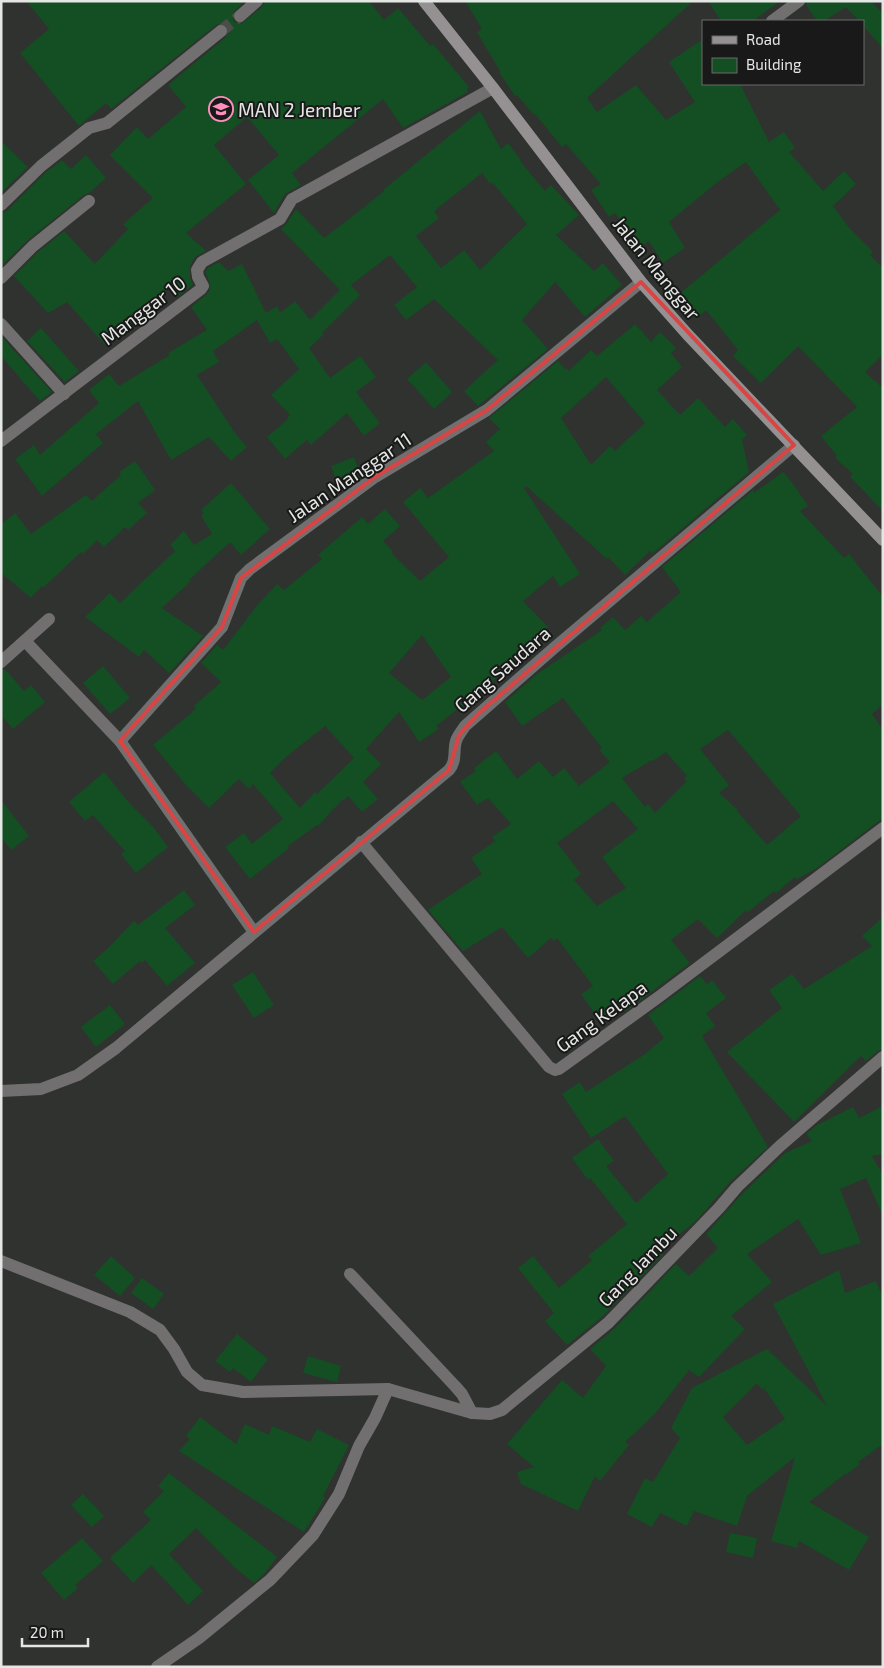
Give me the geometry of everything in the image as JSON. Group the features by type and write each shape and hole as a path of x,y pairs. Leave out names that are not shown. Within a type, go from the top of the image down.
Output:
{"main road":[{"name":"Jalan Manggar","path":"424,1 641,282 707,356 883,540"}],"street":[{"path":"240,16 257,1"},
{"path":"773,20 799,1"},
{"path":"1,205 40,166 90,128 112,120 221,31"},
{"name":"Manggar 10","path":"1,441 202,289 203,286 196,270 202,262 280,219 292,199 493,88"},
{"path":"1,278 33,246 89,201"},
{"name":"Jalan Manggar 11","path":"120,741 222,627 241,578 250,569 375,477 487,410 641,282"},
{"path":"1,324 64,394"},
{"name":"Gang Saudara","path":"1,1092 41,1089 78,1075 116,1048 453,765 459,735 479,713 794,445"},
{"path":"1,662 49,619"},
{"path":"25,641 120,741 254,932"},
{"name":"Gang Kelapa","path":"361,842 550,1067 555,1070 660,996 883,828"},
{"name":"Gang Jambu","path":"1,1261 130,1312 160,1330 174,1349 187,1372 202,1385 243,1392 384,1396 472,1414 490,1414 502,1410 608,1323 737,1187 765,1160 883,1057"},
{"path":"350,1274 458,1390 472,1414"},
{"path":"157,1667 200,1638 270,1580 313,1535 338,1494 384,1396"}],"highlighted area":[{"path":"641,282 794,445 479,713 459,735 449,770 254,932 120,741 222,627 241,578 375,477 487,410"}],"building":[{"name":"MAN 2 Jember","path":"26,1 244,1 232,14 234,22 241,24 262,7 265,1 369,1 384,20 398,8 430,46 433,44 469,87 467,89 468,92 403,128 383,99 292,173 301,185 285,194 274,213 248,180 279,155 247,117 214,145 246,184 186,233 206,251 195,257 190,266 190,278 193,285 177,297 170,288 139,313 140,315 105,345 67,302 48,313 14,276 38,252 64,231 95,264 128,229 123,224 153,198 110,155 137,127 148,139 186,107 168,85 226,37 229,29 223,23 216,25 111,109 106,103 79,126 20,53 49,29"},
{"path":"465,1 693,1 587,98 597,112 636,85 666,120 695,102 669,62 702,40 702,85 740,85 769,142 784,132 795,148 789,152 823,191 844,171 856,184 833,206 849,228 873,252 870,255 883,268 883,354 865,372 883,388 883,511 850,477 853,474 835,458 837,456 821,436 857,407 798,346 761,383 733,356 738,350 706,310 696,319 677,296 780,210 746,162 719,181 669,222 685,248 663,263 649,241 641,247 615,213 609,217 591,190 601,184 566,144 562,147 535,114 517,95 515,96 499,72 477,32 482,29"},
{"path":"708,1 780,1 754,20 720,20"},
{"path":"807,1 871,1 883,14 883,48 864,27 864,20 858,20 846,7 826,20 816,20 806,5"},
{"path":"480,111 501,149 508,143 545,191 551,185 579,215 556,235 594,271 603,263 622,285 585,317 555,282 522,320 548,349 478,406 464,391 498,360 434,299 406,320 394,305 417,287 390,255 351,285 360,295 309,348 330,378 360,356 376,377 356,392 380,423 364,436 347,413 311,445 307,440 285,459 267,437 288,419 290,415 271,395 299,369 277,339 270,343 257,320 213,351 219,362 197,375 235,433 247,447 231,461 209,437 171,460 138,401 96,434 103,443 42,496 15,459 34,445 40,455 99,403 89,390 109,374 119,386 170,355 168,353 207,330 191,307 210,290 210,283 205,272 208,268 219,262 228,271 242,264 266,313 277,306 280,313 295,301 310,320 340,290 281,229 296,209 324,238","holes":["482,173 490,184 492,182 527,224 480,270 464,250 441,268 416,236 439,218 434,211"]},
{"path":"1,141 28,167 1,193"},
{"path":"86,155 106,178 28,240 3,264 1,262 1,213 7,211 46,172 62,160 71,169"},
{"path":"635,324 651,342 660,332 676,348 671,353 682,367 657,390 680,415 698,398 725,427 733,419 747,435 742,440 749,472 652,554 650,551 625,575 608,557 607,559 526,486 524,488 580,574 560,587 553,576 523,601 548,627 484,690 436,726 439,729 419,742 399,712 366,749 381,764 363,782 378,799 362,812 348,796 343,799 318,826 288,846 289,848 250,879 225,847 244,833 252,844 283,819 253,784 249,789 239,779 209,808 186,785 153,745 196,709 194,706 221,682 201,663 217,645 223,650 259,603 277,584 284,590 322,559 318,555 362,517 368,524 385,509 400,526 383,541 393,551 391,553 420,581 449,557 403,502 420,488 428,498 494,451 486,442 500,429 489,418 558,361 569,371 591,350 597,356","holes":["606,377 645,423 615,451 610,446 591,465 561,418","422,635 451,677 422,700 389,673","325,726 354,758 317,794 315,792 300,808 270,773 286,757"]},
{"path":"41,328 79,371 65,382 27,341"},
{"path":"1,336 52,392 40,401 1,356"},
{"path":"426,362 452,392 434,409 407,379"},
{"path":"354,457 361,476 338,485 331,466"},
{"path":"135,461 155,490 138,503 147,513 128,530 125,527 104,547 97,540 83,554 81,552 44,587 42,586 31,598 1,573 1,524 15,513 31,534 86,495 92,501 121,475 119,472"},
{"path":"783,472 808,506 800,511 844,558 849,554 883,597 883,704 872,714 883,730 883,818 817,868 797,879 795,877 748,912 746,910 717,938 698,919 671,940 690,963 626,1011 624,1009 602,1024 581,994 593,986 557,938 554,941 551,938 528,958 502,927 463,951 428,910 482,874 471,858 495,841 492,837 511,824 488,798 477,805 460,782 476,771 474,768 496,751 517,779 539,761 553,777 564,768 579,786 610,762 599,750 602,748 563,698 522,726 505,702 537,674 602,630 600,628 613,617 625,630 641,616 647,622 681,592 662,567 753,490 754,493","holes":["728,730 801,816 767,845 738,810 719,793 729,785 700,749","666,752 687,776 684,779 686,782 655,813 648,804 645,807 622,778","613,801 638,829 602,857 626,888 597,906 574,880 581,874 557,843"]},
{"path":"231,483 270,529 241,555 230,542 162,608 203,636 169,673 144,650 139,657 85,617 110,593 120,603 175,551 170,545 184,531 194,545 212,534 201,515 204,513 201,510"},
{"path":"103,666 130,698 110,714 83,683"},
{"path":"5,669 24,691 31,685 45,702 13,729 1,715 1,670"},
{"path":"104,772 131,805 154,828 168,847 136,873 121,854 125,851 93,815 85,821 69,802"},
{"path":"1,800 29,836 11,850 1,837"},
{"path":"184,890 195,905 165,928 195,963 167,986 145,960 142,963 140,961 113,984 93,961 134,921 138,925"},
{"path":"883,917 883,1049 866,1061 861,1056 794,1122 727,1052 782,1008 769,990 792,974 804,989 872,946 862,936"},
{"path":"253,972 274,1005 254,1018 232,985"},
{"path":"700,976 707,984 712,980 726,998 706,1013 715,1026 702,1036 768,1147 731,1181 695,1222 660,1249 664,1253 602,1317 567,1345 545,1321 554,1313 518,1268 533,1256 559,1288 592,1260 588,1256 627,1224 590,1178 588,1180 572,1158 598,1139 614,1161 606,1166 636,1203 668,1174 625,1116 591,1138 562,1094 580,1082 586,1092 645,1054 664,1038 648,1015"},
{"path":"110,1005 125,1024 96,1047 81,1027"},
{"path":"883,1106 883,1154 872,1156 883,1175 883,1216 866,1178 840,1189 861,1243 821,1255 798,1219 747,1254 772,1282 731,1316 745,1329 699,1377 689,1370 654,1415 625,1442 629,1445 600,1481 595,1476 578,1511 521,1484 517,1472 534,1467 507,1444 562,1380 583,1398 606,1366 590,1349 614,1329 676,1264 689,1276 718,1248 706,1234 743,1193 785,1153 812,1141 806,1134 817,1125 853,1107 859,1118"},
{"path":"111,1256 135,1278 120,1296 94,1275"},
{"path":"839,1270 845,1293 876,1281 883,1298 883,1444 858,1462 860,1464 846,1475 809,1502 869,1537 849,1570 799,1541 797,1548 771,1541 795,1457 747,1496 737,1526 694,1511 687,1526 660,1513 652,1527 627,1514 645,1478 653,1482 680,1438 671,1428 692,1388 767,1349 827,1406 773,1304","holes":["757,1383 762,1390 764,1388 785,1419 747,1445 723,1417"]},
{"path":"142,1278 164,1294 153,1309 131,1293"},
{"path":"237,1334 268,1359 251,1382 233,1368 230,1372 215,1361"},
{"path":"308,1356 341,1366 337,1382 303,1373"},
{"path":"200,1417 236,1444 245,1424 269,1435 272,1426 310,1442 317,1429 349,1445 323,1496 325,1498 304,1532 179,1451 190,1439 186,1436"},
{"path":"169,1473 277,1557 254,1583 235,1568 196,1528 169,1554 203,1591 188,1605 151,1565 133,1583 110,1558 151,1520 143,1512 164,1491 158,1486"},
{"path":"83,1494 104,1516 92,1527 71,1505"},
{"path":"730,1533 757,1538 753,1558 726,1552"},
{"path":"82,1538 103,1561 75,1585 78,1588 64,1600 41,1573"}],"tunnel":[{"path":"221,31 240,16"}],"place":[{"name":"MAN 2 Jember","path":"221,109"}]}
